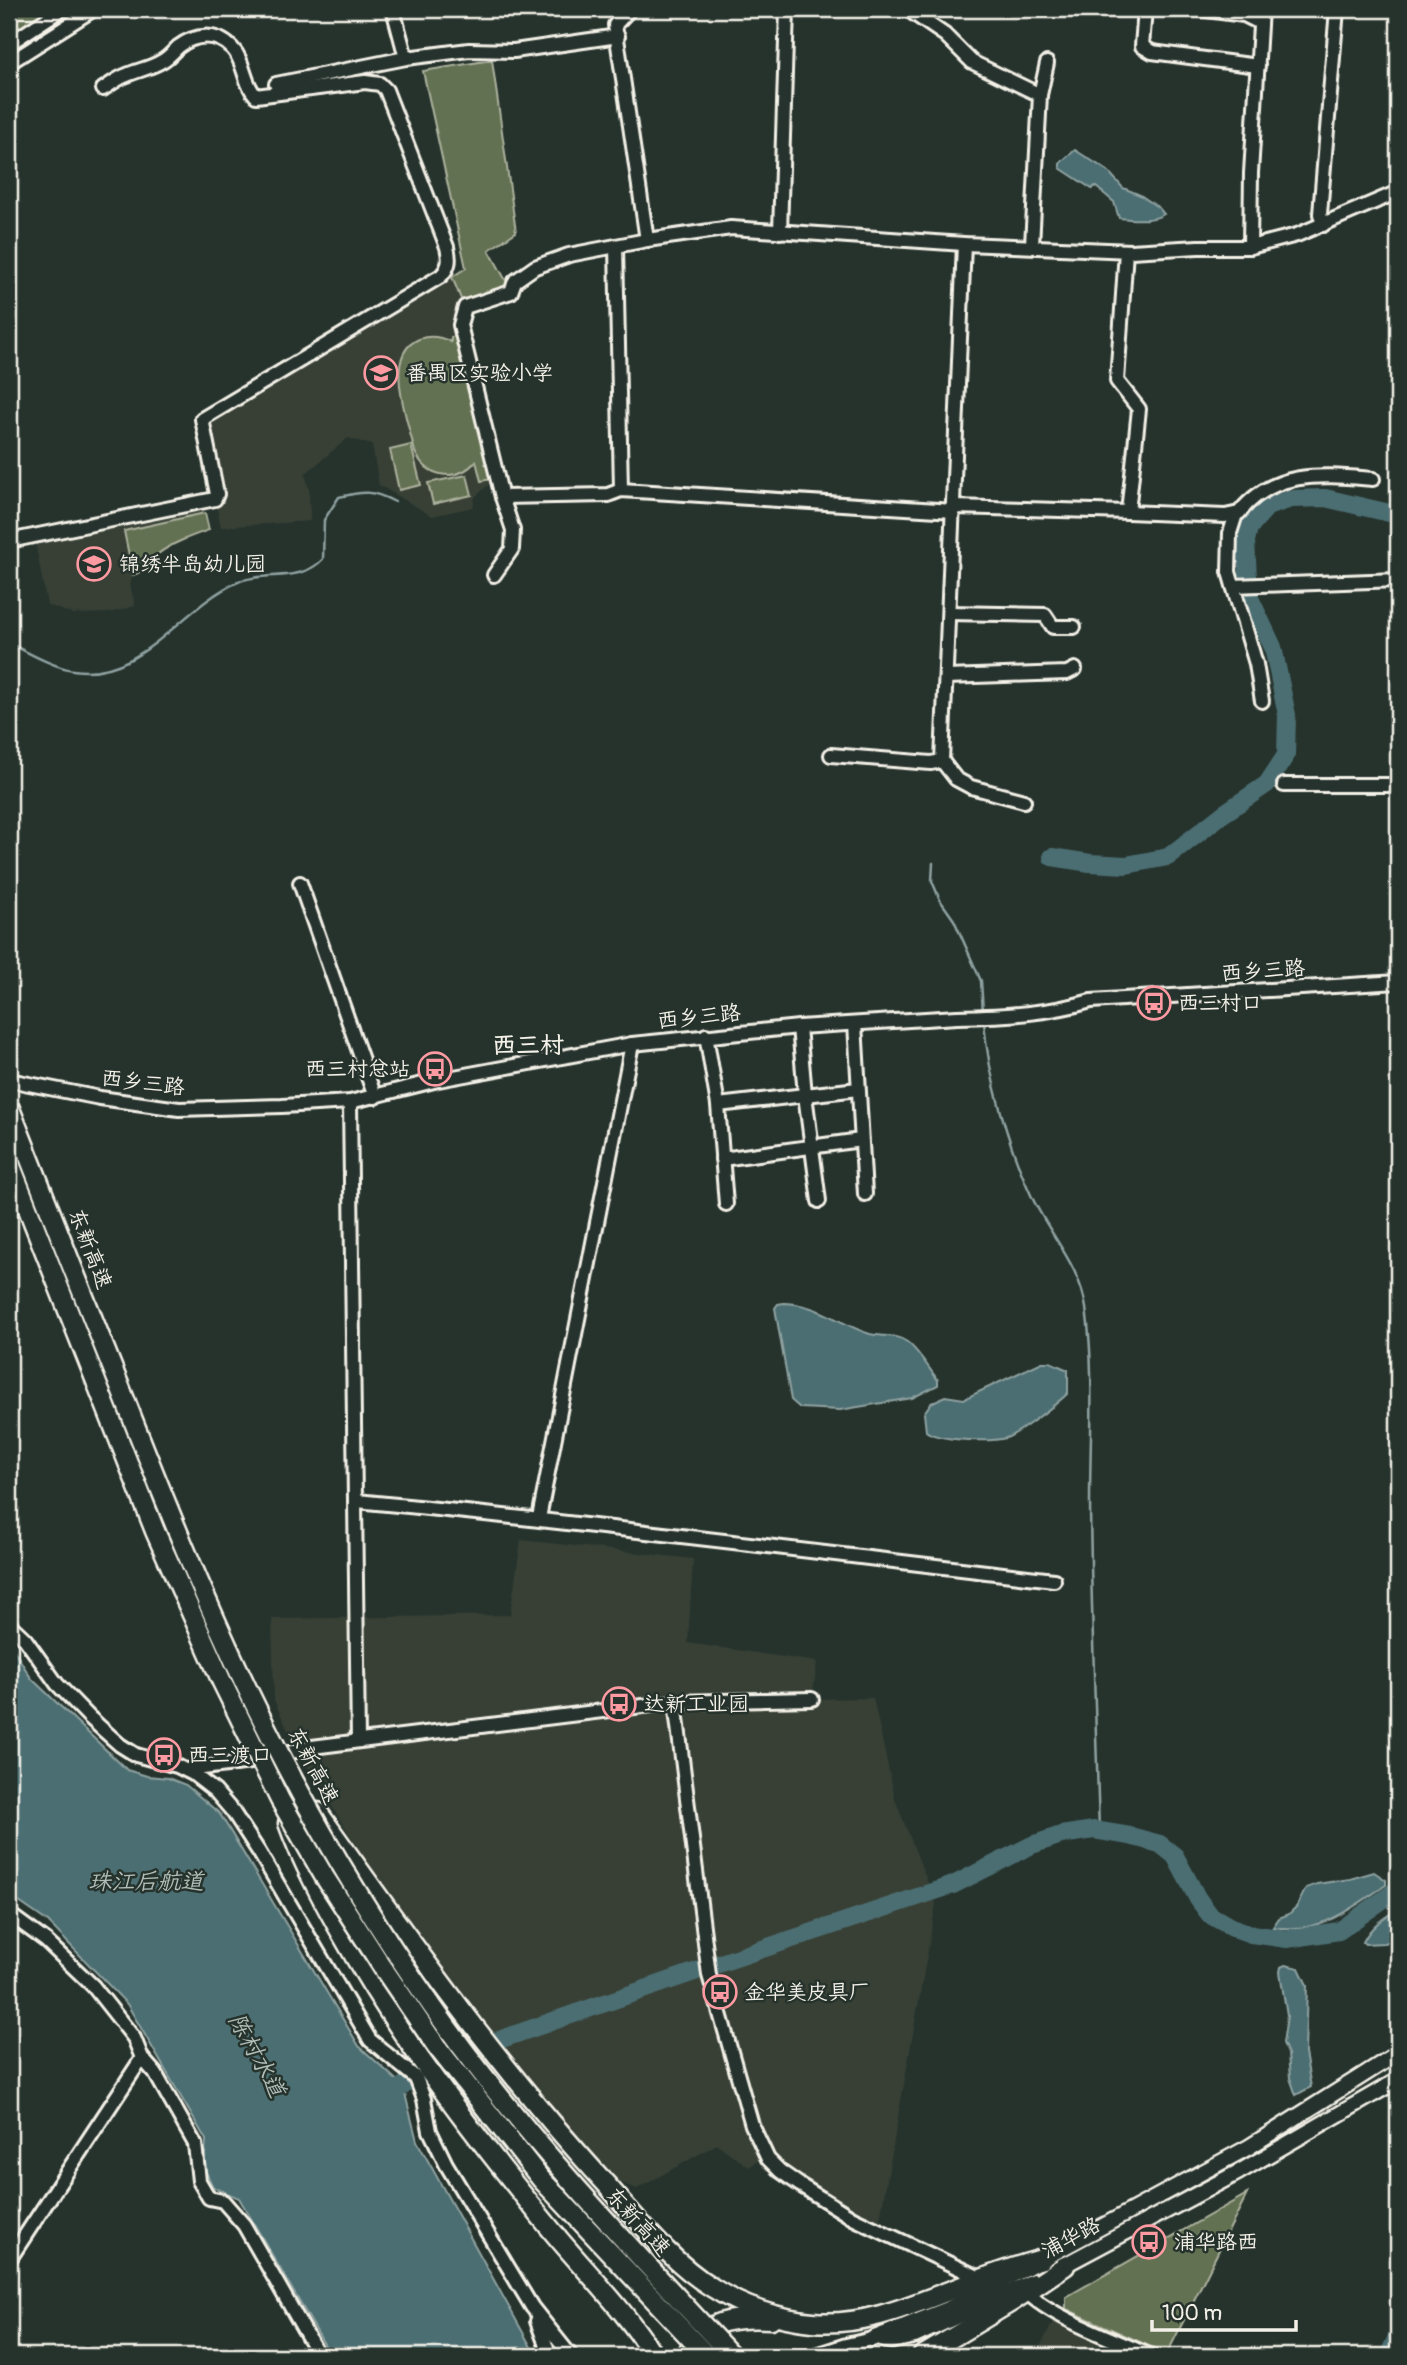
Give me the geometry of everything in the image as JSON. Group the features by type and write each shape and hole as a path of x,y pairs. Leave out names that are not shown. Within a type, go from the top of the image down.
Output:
{"highway":[{"name":"东新高速","path":"9,1106 196,1576 236,1666 287,1768 380,1928 461,2045 555,2163 732,2356"},
{"name":"东新高速","path":"9,1161 155,1531 222,1682 280,1800 371,1950 437,2047 541,2179 707,2356"},
{"path":"287,1768 410,1943 548,2118 640,2222 714,2289 776,2315 813,2322"},
{"path":"280,1800 300,1858 359,1964 435,2081 496,2162 627,2319 654,2356"},
{"path":"686,2356 698,2336 727,2321 762,2319 849,2322 878,2316 988,2281 1042,2259"},
{"path":"925,2355 1024,2289 1065,2266"}],"main road":[{"name":"浦华路","path":"1042,2259 1249,2147 1398,2053"},
{"name":"浦华路","path":"1065,2266 1239,2172 1398,2080"},
{"path":"872,2339 948,2309 988,2281"},
{"path":"872,2339 892,2341 915,2336 1024,2289"}],"street":[{"path":"9,44 62,9"},
{"path":"9,64 94,9"},
{"path":"393,9 406,58"},
{"path":"630,9 615,25 647,240"},
{"path":"780,232 787,9"},
{"path":"906,9 945,35 972,61 1040,94"},
{"path":"1145,9 1142,46 1152,52 1258,66"},
{"path":"1199,9 1244,15 1260,23"},
{"path":"1251,247 1251,173 1261,9"},
{"path":"1323,225 1320,214 1337,9"},
{"path":"9,541 215,499 217,494 202,419 441,276 449,266 447,247 386,90 380,84 365,82 256,96 250,89 244,69 233,49 223,41 201,36 188,40 164,60 125,75 103,89"},
{"path":"276,84 406,58 469,50 514,51 618,36"},
{"path":"1032,245 1040,94 1046,63"},
{"path":"494,575 512,549 513,530 502,497 460,325 465,307 511,292 515,281 535,267 569,256 616,246 731,228 964,244 1126,251 1251,247 1297,235 1398,192"},
{"path":"964,244 942,761 956,779 971,787 1024,801"},
{"path":"616,246 621,490"},
{"path":"1126,251 1117,381 1139,409 1128,512"},
{"path":"502,497 608,495 621,490 954,509 1194,516 1239,513 1250,500 1270,486 1307,476 1373,479"},
{"path":"1236,514 1230,533 1229,572 1256,664 1262,701"},
{"path":"1233,586 1398,580"},
{"path":"949,613 1045,615 1052,627 1074,627"},
{"path":"946,677 1067,673 1075,669"},
{"path":"831,755 931,763 942,761"},
{"path":"1284,785 1398,785"},
{"path":"300,883 375,1097"},
{"name":"西乡三路","path":"9,1080 100,1098 179,1109 350,1102 438,1080 632,1044 706,1035 998,1016 1060,1010 1091,1001 1398,982"},
{"path":"855,1024 865,1194"},
{"path":"799,1027 819,1201"},
{"path":"706,1035 718,1105 726,1204"},
{"path":"539,1518 632,1044"},
{"path":"718,1105 858,1089"},
{"path":"350,1102 358,1741"},
{"path":"722,1158 862,1140"},
{"path":"357,1501 539,1518 745,1545 1054,1580"},
{"path":"9,1624 25,1639 57,1684 120,1745 136,1755 186,1770 215,1791 233,1812 370,2040 416,2078 424,2099 430,2132 446,2164 532,2308 570,2356"},
{"path":"186,1770 251,1762 297,1750 358,1741 675,1702 812,1699"},
{"path":"675,1702 709,1975 752,2126 768,2158 780,2171 853,2218 988,2281"},
{"path":"9,1914 46,1941 93,1986 134,2038 142,2057 155,2073 195,2144 199,2181 209,2198 223,2201 244,2225 319,2356"},
{"path":"9,2260 142,2057"},
{"path":"1024,2289 1058,2313 1151,2356"},
{"path":"532,2308 550,2356"},
{"path":"812,2356 872,2339"}],"shaded area":[{"name":"番禺区实验小学","path":"452,277 465,307 460,325 497,477 475,497 473,507 432,516 379,485 372,445 348,438 305,474 309,489 310,521 221,527 215,499 222,488 209,421"},
{"name":"锦绣半岛幼儿园","path":"203,501 209,530 157,554 141,573 133,575 130,585 135,606 109,613 73,614 47,605 34,536"},
{"path":"521,1540 693,1559 688,1643 817,1662 812,1699 873,1698 895,1799 936,1904 878,2230 766,2155 749,2167 717,2144 637,2189 606,2177 496,2041 390,1900 297,1750 274,1700 272,1619 510,1615"},
{"path":"1058,2313 1151,2356 1035,2356"}],"green space":[{"path":"9,9 63,9 9,45"},
{"path":"492,60 516,232 489,250 510,288 463,304 452,277 466,268 423,71"},
{"path":"460,335 491,479 481,481 476,461 460,473 443,475 420,461 415,452 400,391 399,374 408,347 423,338 435,337 451,342 451,337"},
{"path":"411,445 421,485 399,490 390,450"},
{"path":"467,475 472,495 433,504 428,483"},
{"path":"205,513 209,530 169,546 141,572 133,575 124,531"},
{"path":"1247,2194 1167,2354 1066,2309 1066,2297"}],"water":[{"path":"1075,150 1108,171 1123,188 1140,195 1164,214 1148,219 1119,218 1114,202 1095,186 1092,189 1060,168 1060,163"},
{"path":"784,1303 808,1307 870,1334 903,1339 920,1355 938,1380 938,1385 912,1398 840,1410 800,1408 791,1400 775,1308"},
{"path":"1042,1362 1050,1362 1068,1370 1068,1393 1012,1435 999,1439 965,1440 941,1437 926,1431 924,1413 931,1403 945,1396 964,1399"},
{"name":"珠江后航道","path":"9,1642 31,1678 127,1770 168,1778 186,1785 220,1814 359,2046 403,2086 417,2141 536,2356 331,2356 239,2198 213,2187 204,2168 206,2140 127,2004 48,1922 9,1895"},
{"path":"1374,1872 1386,1880 1386,1885 1334,1918 1306,1927 1273,1927 1279,1918 1289,1914 1297,1906 1306,1888"},
{"path":"1398,1909 1398,1938 1384,1943 1363,1942 1378,1923"},
{"path":"1285,1965 1299,1968 1307,1985 1305,2053 1311,2087 1296,2095 1290,2078 1288,2054 1283,2043 1287,2016 1280,1972"}],"waterway":[{"path":"9,643 49,663 73,670 98,670 120,664 140,654 217,593 238,582 293,574 314,567 323,559 324,520 339,497 368,493 395,502"},
{"path":"1052,857 1126,865 1168,857 1267,784 1286,755 1287,715 1273,647 1249,596 1246,541 1249,528 1267,507 1291,499 1325,498 1398,515"},
{"path":"933,863 932,881 940,900 954,920 981,981 983,1012"},
{"path":"984,1022 1000,1110 1015,1154 1038,1209 1077,1278 1086,1308 1091,1381 1090,1503 1099,1831"},
{"path":"384,2097 403,2086 430,2064 953,1885 1032,1845 1061,1835 1094,1830 1160,1844 1175,1856 1198,1899 1210,1915 1251,1934 1287,1939 1339,1931 1398,1889"},
{"path":"1388,2356 1398,2335"}],"place":[{"name":"番禺区实验小学","path":"381,373"},
{"name":"锦绣半岛幼儿园","path":"94,564"},
{"name":"西三村口","path":"1154,1003"},
{"name":"西三村总站","path":"435,1069"},
{"name":"达新工业园","path":"619,1704"},
{"name":"西三渡口","path":"164,1755"},
{"name":"金华美皮具厂","path":"720,1992"},
{"name":"浦华路西","path":"1149,2242"}],"district":[{"name":"西三村","path":"528,1045"}],"water label":[{"name":"陈村水道","path":"257,2055"}]}
